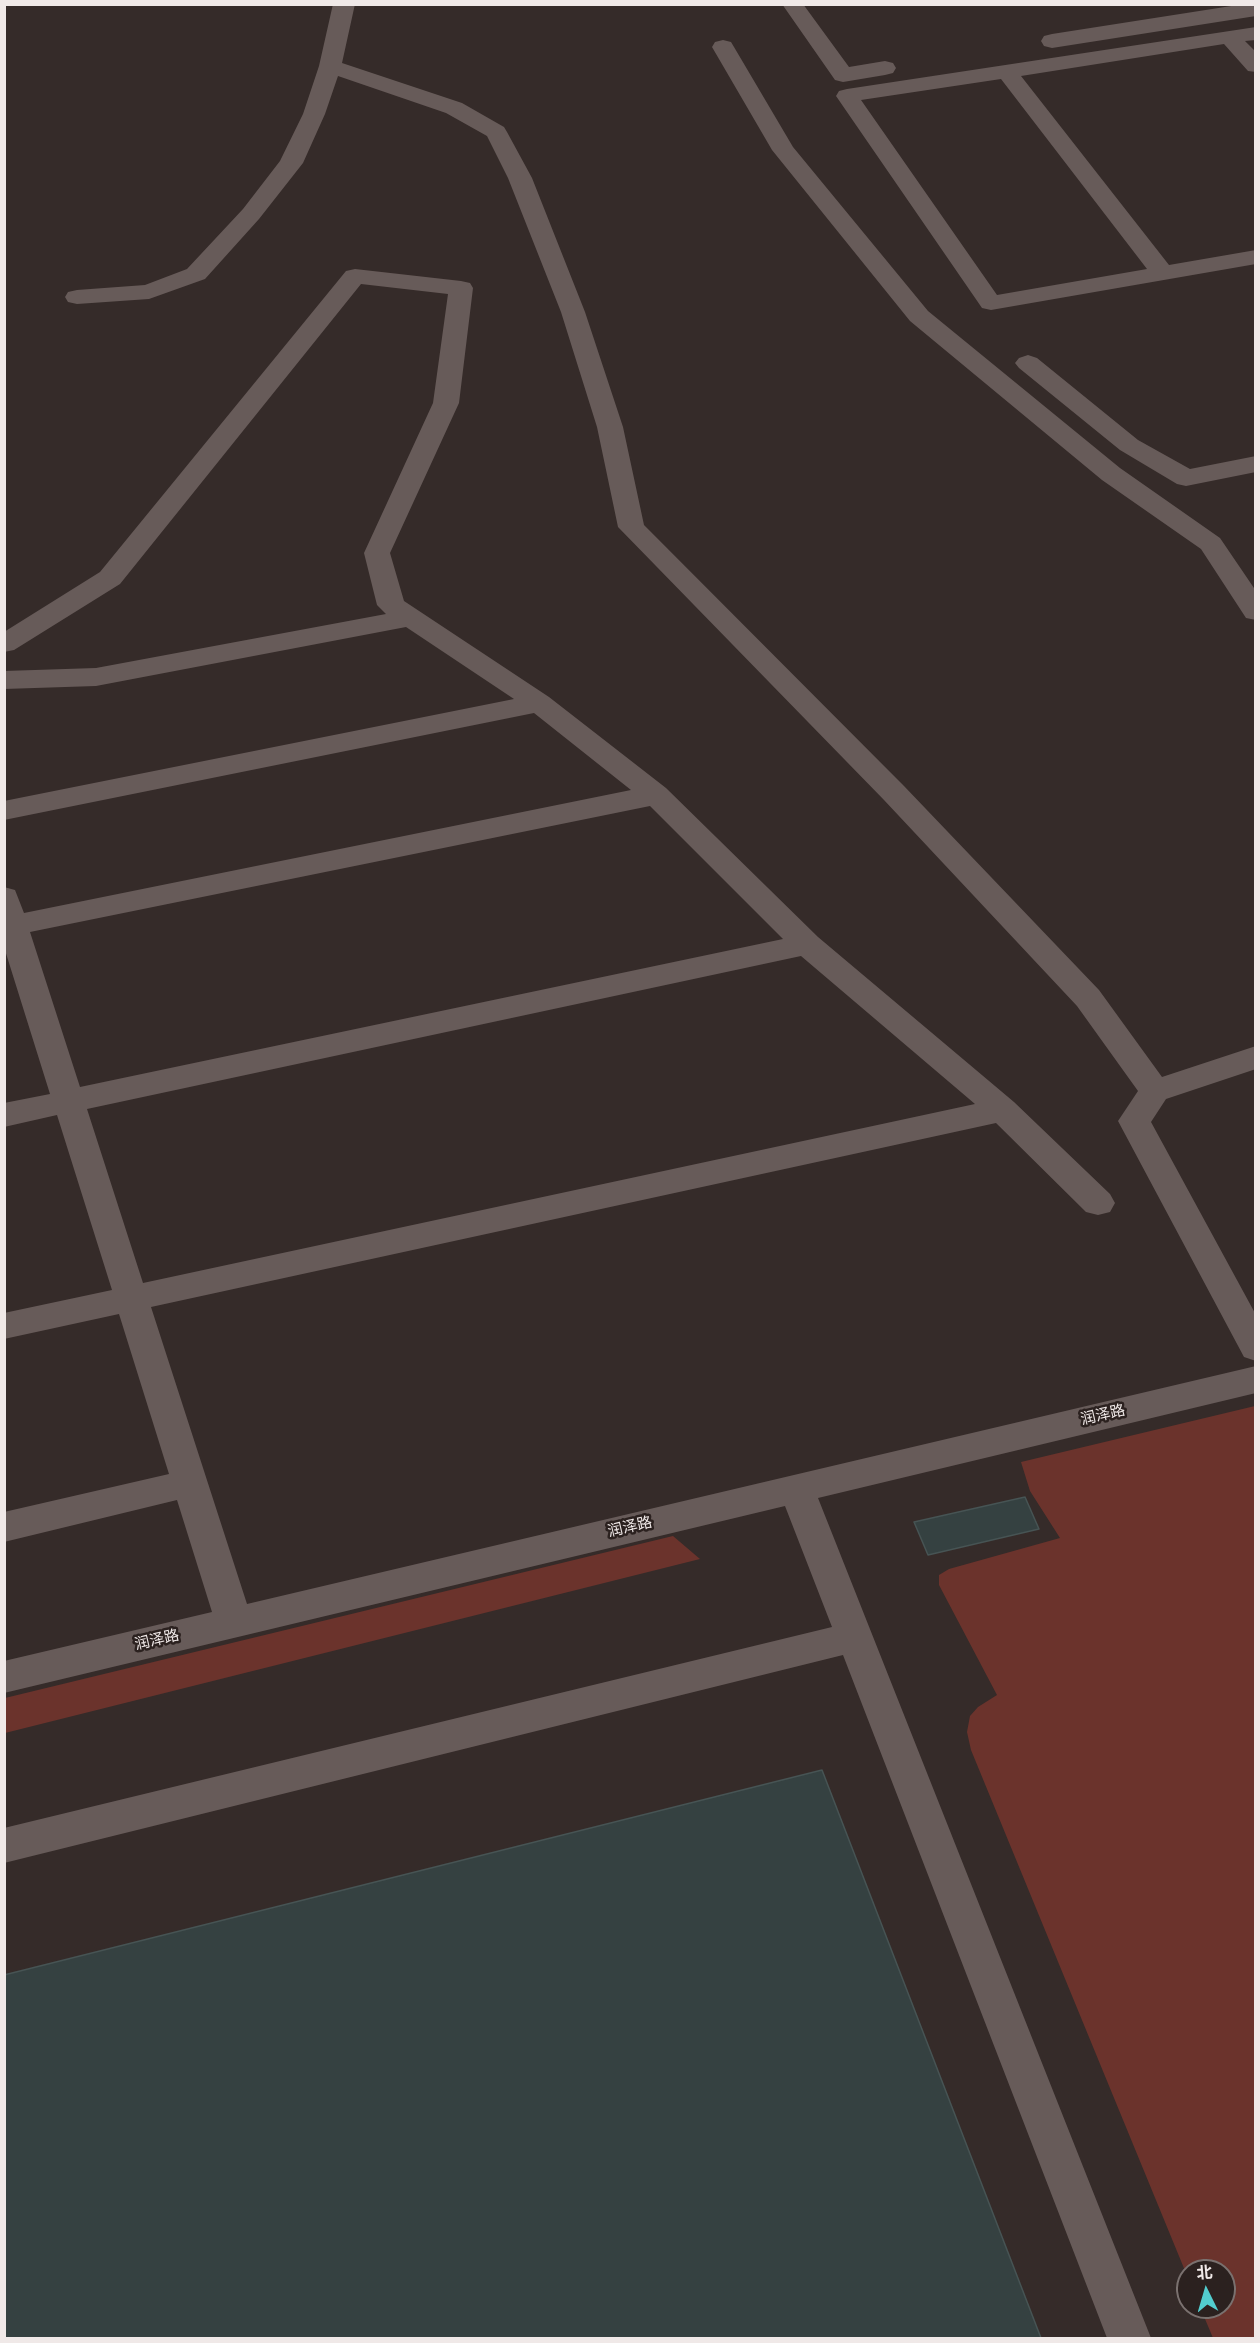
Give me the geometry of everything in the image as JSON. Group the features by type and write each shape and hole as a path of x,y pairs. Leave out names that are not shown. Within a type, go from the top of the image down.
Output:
{"street":[{"path":"77,297 149,292 196,274 250,214 291,163 314,114 330,66 344,4"},
{"path":"792,4 843,75 901,66"},
{"path":"1029,45 1174,12 1256,9"},
{"path":"1256,33 847,96 991,303 1256,257"},
{"path":"1229,37 1256,66"},
{"path":"723,47 783,150 919,316 1111,474 1211,544 1256,612"},
{"path":"330,66 454,108 496,132 520,178 573,312 610,427 631,526 886,785 1088,998 1155,1091"},
{"path":"1006,71 1163,273"},
{"path":"4,644 111,578 355,276 461,288 446,403 377,553 391,605 539,703 656,795 807,944 1003,1110 1098,1203"},
{"path":"1028,363 1129,445 1186,478 1256,464"},
{"path":"4,680 96,677 410,618"},
{"path":"4,810 539,703"},
{"path":"234,1622 8,916 656,795"},
{"path":"4,1115 807,944"},
{"path":"1256,1057 1155,1091 1134,1121 1256,1348"},
{"path":"4,1326 1003,1110"},
{"name":"润泽路","path":"4,1677 1256,1378"},
{"path":"4,1527 190,1483"},
{"path":"796,1487 1129,2338"},
{"path":"4,1846 854,1637"}],"shaded area":[{"path":"1255,1406 1256,2338 1213,2338 1205,2319 1236,2319 1236,2259 1180,2259 971,1750 967,1732 970,1716 978,1707 997,1695 939,1585 939,1575 949,1569 1060,1538 1030,1491 1021,1462"},
{"path":"673,1536 700,1559 5,1733 5,1698"}],"building":[{"path":"1025,1497 1039,1529 928,1555 914,1522"},
{"path":"822,1770 1041,2338 4,2338 4,1975"}]}
